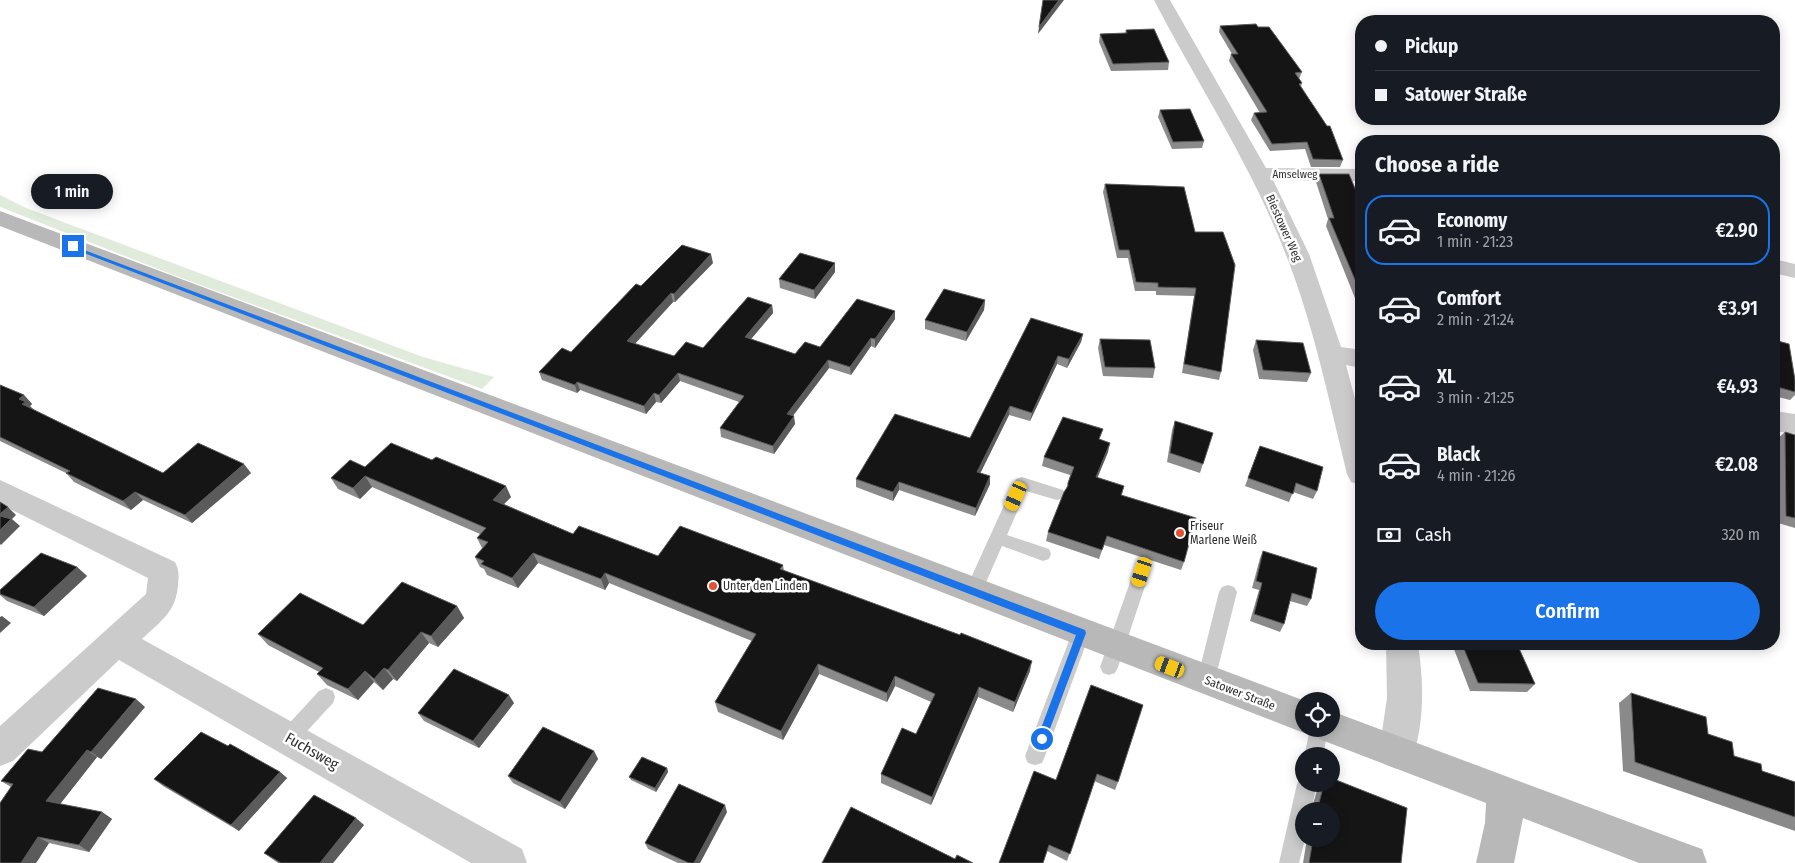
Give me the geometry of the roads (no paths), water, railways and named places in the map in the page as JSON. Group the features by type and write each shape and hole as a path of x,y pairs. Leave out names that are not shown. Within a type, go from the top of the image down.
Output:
{"main road":[{"name":"Satower Straße","path":"0,218 1081,633 1113,657 1206,680 1295,714"},
{"path":"1340,730 1688,863"},
{"path":"1495,863 1504,823 1504,792"}],"street":[{"name":"Biestower Weg","path":"1162,0 1259,174 1285,225 1306,275 1331,354 1355,450"},
{"name":"Amselweg","path":"1259,174 1355,175"},
{"path":"1780,267 1795,271"},
{"path":"1331,354 1355,358"},
{"path":"1780,422 1795,424"},
{"path":"0,491 164,571 161,600 0,749"},
{"name":"Fuchsweg","path":"116,642 508,863"},
{"path":"1397,752 1405,714 1406,671 1403,650"}],"lane":[{"path":"974,591 1022,483 1057,494"},
{"path":"997,538 1043,554"},
{"path":"1113,657 1142,572"},
{"path":"1206,680 1228,592"},
{"path":"1035,756 1081,633"},
{"path":"288,738 326,697"},
{"path":"1289,863 1305,792"}],"place":[{"name":"Friseur Marlene Weiß","path":"1180,533"},
{"name":"Unter den Linden","path":"713,586"}]}
